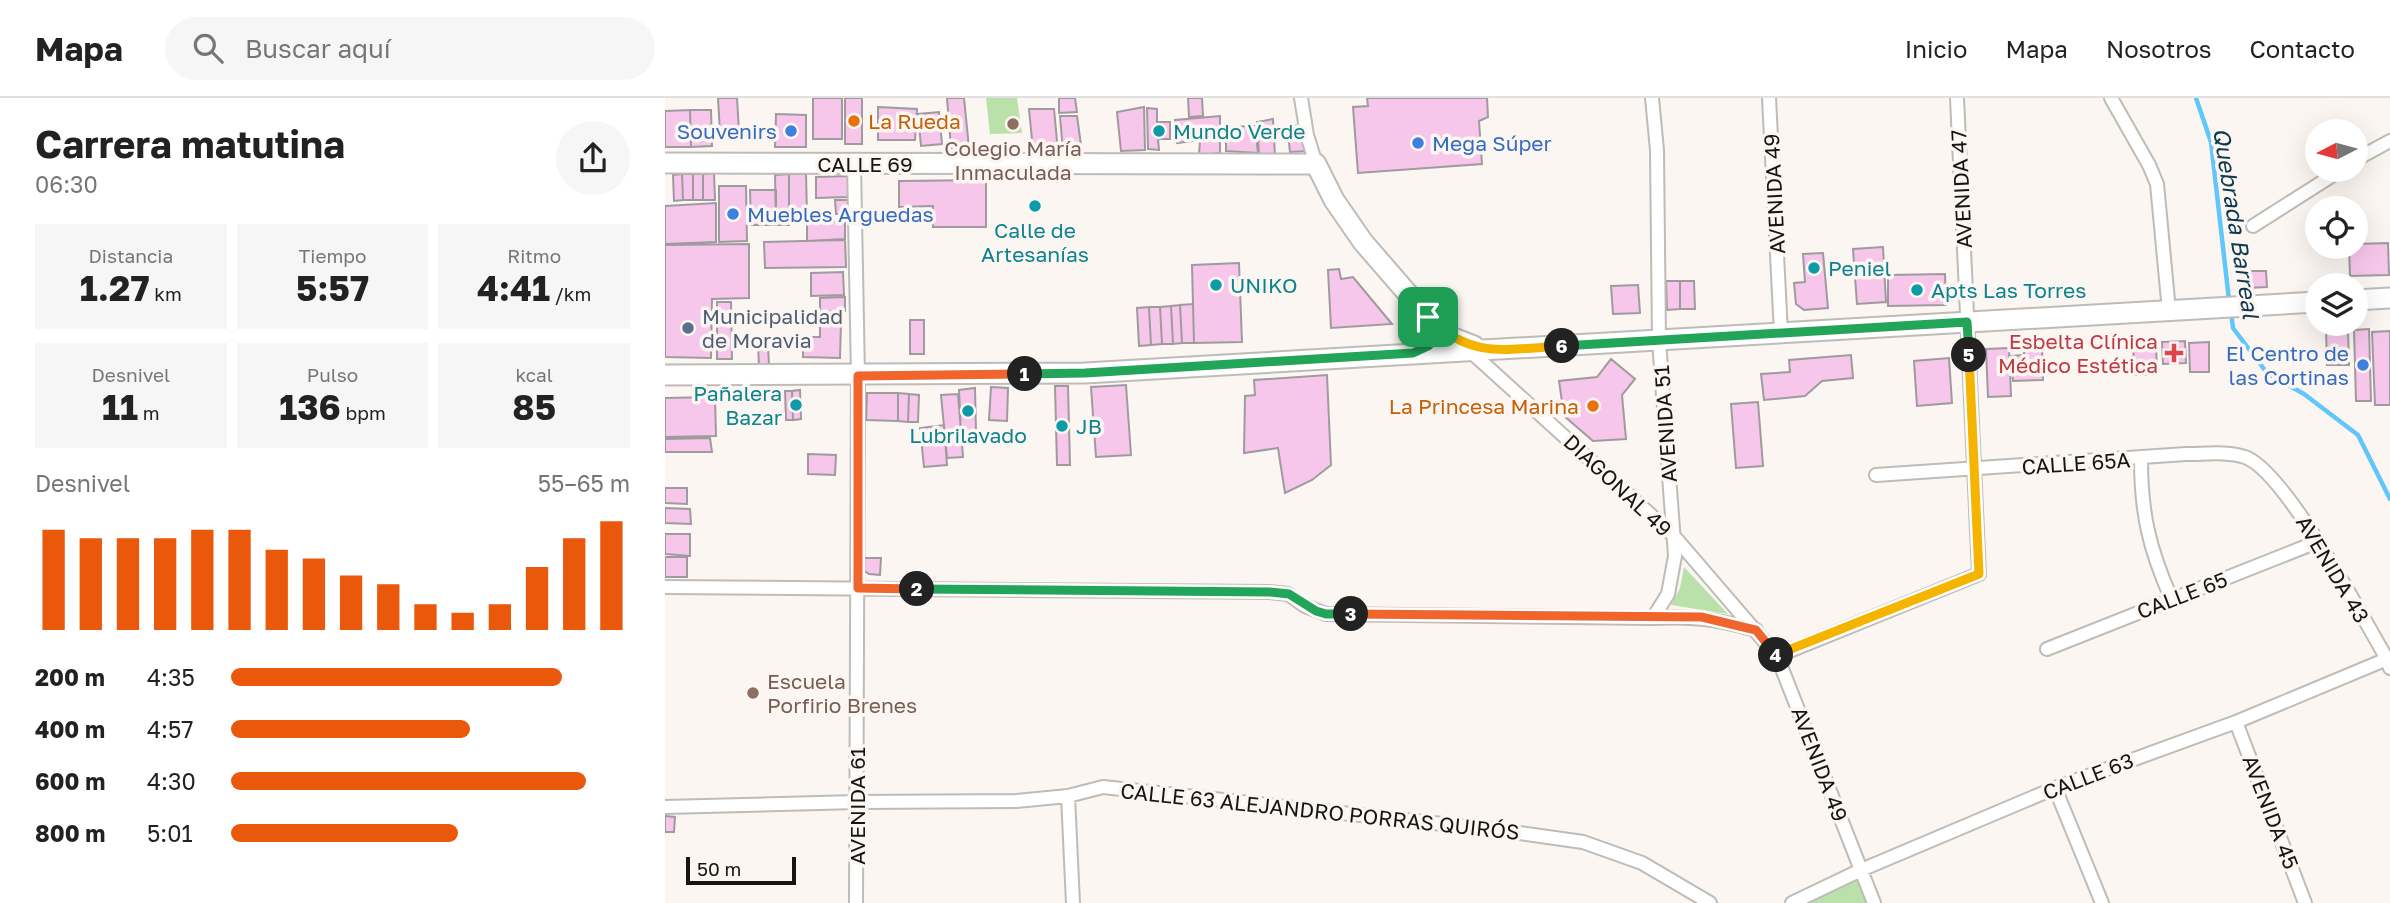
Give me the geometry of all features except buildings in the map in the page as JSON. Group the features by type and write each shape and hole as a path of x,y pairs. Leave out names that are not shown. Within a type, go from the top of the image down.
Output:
{"main road":[{"name":"CALLE 69","path":"665,163 1316,164"},
{"path":"1316,164 1334,200 1363,242 1428,317 1451,337 1464,344 1492,350"},
{"path":"2368,299 2390,298"},
{"path":"665,375 1085,373 2305,303"},
{"path":"1413,353 1428,346 1435,339 1434,327 1428,317"}],"street":[{"path":"1301,98 1307,135 1316,164"},
{"name":"AVENIDA 51","path":"1652,98 1657,150 1659,341 1675,556 1668,594 1653,618"},
{"name":"AVENIDA 49","path":"1769,98 1781,333"},
{"path":"2111,98 2149,164 2157,184 2169,311"},
{"name":"AVENIDA 47","path":"1777,656 1976,577 1980,570 1957,99"},
{"path":"2368,153 2390,141"},
{"name":"AVENIDA 61","path":"854,164 858,376 856,903"},
{"path":"2253,226 2322,182"},
{"name":"DIAGONAL 49","path":"1470,351 1673,535 1756,630"},
{"name":"CALLE 65A","path":"1876,475 2229,453 2246,457 2270,474"},
{"path":"2141,458 2141,490 2146,531 2155,562 2171,598"},
{"name":"AVENIDA 43","path":"2270,474 2294,505 2389,664"},
{"name":"CALLE 65","path":"2047,649 2317,542"},
{"path":"665,587 1269,592 1289,594 1305,606 1326,614 1653,618 1685,616 1713,618 1756,630"},
{"name":"AVENIDA 49","path":"1756,630 1777,656 1874,903"},
{"name":"CALLE 63","path":"1792,903 1861,870 2055,788 2389,664"},
{"name":"AVENIDA 45","path":"2236,722 2305,903"},
{"name":"CALLE 63 ALEJANDRO PORRAS QUIRÓS","path":"665,807 1016,801 1068,796 1104,787 1583,842 1642,863 1710,903"},
{"path":"2055,788 2102,903"},
{"path":"1068,796 1073,903"}],"green space":[{"path":"986,98 1017,98 1022,133 990,134"},
{"path":"1684,567 1728,614 1671,605 1680,588"},
{"path":"1861,870 1874,903 1792,903"}],"waterway":[{"name":"Quebrada Barreal","path":"2196,98 2211,142 2229,300"},
{"name":"Quebrada Barreal","path":"2231,312 2233,328 2267,373 2304,394 2358,435 2390,499"}],"place":[{"name":"La Rueda","path":"854,121"},
{"name":"Colegio María Inmaculada","path":"1013,124"},
{"name":"Souvenirs","path":"791,131"},
{"name":"Mundo Verde","path":"1159,131"},
{"name":"Mega Súper","path":"1418,143"},
{"name":"Calle de Artesanías","path":"1035,206"},
{"name":"Muebles Arguedas","path":"733,214"},
{"name":"Peniel","path":"1814,268"},
{"name":"UNIKO","path":"1216,285"},
{"name":"Apts Las Torres","path":"1917,290"},
{"name":"Municipalidad de Moravia","path":"688,328"},
{"name":"Esbelta Clínica Médico Estética","path":"2174,353"},
{"name":"El Centro de las Cortinas","path":"2363,365"},
{"name":"Pañalera Bazar","path":"796,405"},
{"name":"La Princesa Marina","path":"1593,406"},
{"name":"Lubrilavado","path":"968,411"},
{"name":"JB","path":"1062,426"},
{"name":"Escuela Porfirio Brenes","path":"753,693"}],"route":[{"path":"1428,317 1440,329 1464,344 1492,350 1967,322 1979,574 1777,656 1756,630 1702,617 1326,614 1305,606 1289,594 1269,592 858,588 858,376 1085,373 1413,353 1428,346 1435,339 1436,331 1428,317"}]}
